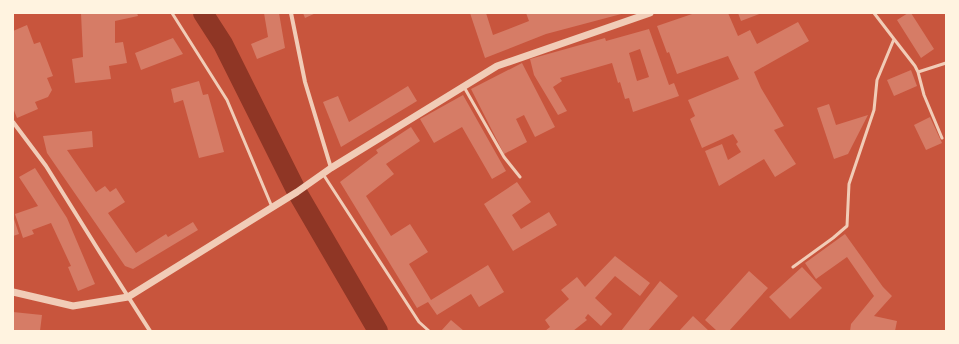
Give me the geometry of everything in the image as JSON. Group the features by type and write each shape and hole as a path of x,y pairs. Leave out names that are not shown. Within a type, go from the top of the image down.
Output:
{"street":[{"path":"291,13 305,82 331,168"},
{"path":"13,292 73,306 128,297 297,192 331,168 497,66 650,13"},
{"path":"13,122 46,166 150,331"}],"lane":[{"path":"172,13 227,100 272,207"},
{"path":"874,13 915,66 924,95 942,138"},
{"path":"793,267 847,226 849,184 874,110 877,80 894,39"},
{"path":"918,72 946,63"},
{"path":"464,86 504,157 520,177"},
{"path":"323,174 419,322 429,331"}],"building":[{"path":"81,13 137,13 138,16 115,21 115,43 123,42 127,63 109,66 111,79 75,83 72,59 83,57"},
{"path":"264,13 279,13 285,48 257,59 251,44 268,37"},
{"path":"303,13 316,13 305,18"},
{"path":"470,13 486,13 493,35 529,21 526,13 625,13 546,34 485,58"},
{"path":"695,13 728,13 738,36 750,30 757,44 798,22 809,41 754,72 761,88 784,126 774,130 796,164 775,177 764,159 719,186 705,151 722,144 728,160 741,152 736,144 738,142 733,134 702,148 690,119 695,116 688,100 739,79 728,56 677,74 657,26"},
{"path":"738,13 762,13 741,21"},
{"path":"908,13 911,13 934,49 921,58 897,20"},
{"path":"27,25 34,44 40,42 53,76 47,78 52,90 48,97 35,102 38,109 17,118 13,108 13,31"},
{"path":"649,29 669,85 674,83 679,96 633,112 629,98 625,99 620,82 618,83 612,63 560,78 562,81 553,87 567,111 558,115 534,75 530,59 605,38 606,41","holes":["640,49 649,77 637,81 629,53"]},
{"path":"173,38 183,54 141,70 135,53"},
{"path":"522,63 555,127 535,137 524,115 516,119 527,142 504,154 471,89"},
{"path":"911,70 917,86 894,96 887,80"},
{"path":"199,81 203,95 208,94 224,152 199,158 183,100 174,103 171,89"},
{"path":"408,86 417,101 341,147 323,102 338,96 349,122"},
{"path":"463,95 506,171 492,179 462,127 434,143 420,119"},
{"path":"829,104 836,125 868,115 848,154 834,159 817,108"},
{"path":"930,117 942,143 926,150 914,125"},
{"path":"411,127 420,141 386,164 394,174 366,196 391,236 410,224 428,252 409,264 431,300 488,265 504,292 479,307 471,294 437,315 428,302 417,308 340,182 378,153 376,150"},
{"path":"92,131 93,147 67,150 96,192 105,186 110,192 116,188 125,202 108,213 136,253 166,234 168,237 193,222 198,230 133,269 125,266 47,153 43,136"},
{"path":"35,168 67,218 95,284 78,291 68,267 71,266 51,223 32,230 34,234 23,238 15,214 38,206 19,177"},
{"path":"517,182 531,202 512,215 521,229 549,212 557,225 513,251 484,204"},
{"path":"13,216 19,234 13,236"},
{"path":"845,234 883,287 892,296 874,316 897,321 895,331 850,331 851,324 874,296 847,257 816,279 805,263"},
{"path":"615,256 650,283 640,296 615,276 595,298 612,314 601,326 588,314 585,318 587,320 573,331 545,331 550,327 545,320 569,299 561,290 577,277 585,287"},
{"path":"802,267 822,288 790,319 769,297"},
{"path":"749,271 768,288 729,331 717,331 705,320"},
{"path":"660,281 678,296 648,331 621,331"},
{"path":"13,312 42,315 40,331 13,331"},
{"path":"693,316 709,331 681,331 680,330"},
{"path":"451,320 464,331 441,331"}],"waterway":[{"path":"203,13 223,44 297,192 378,331"}]}
